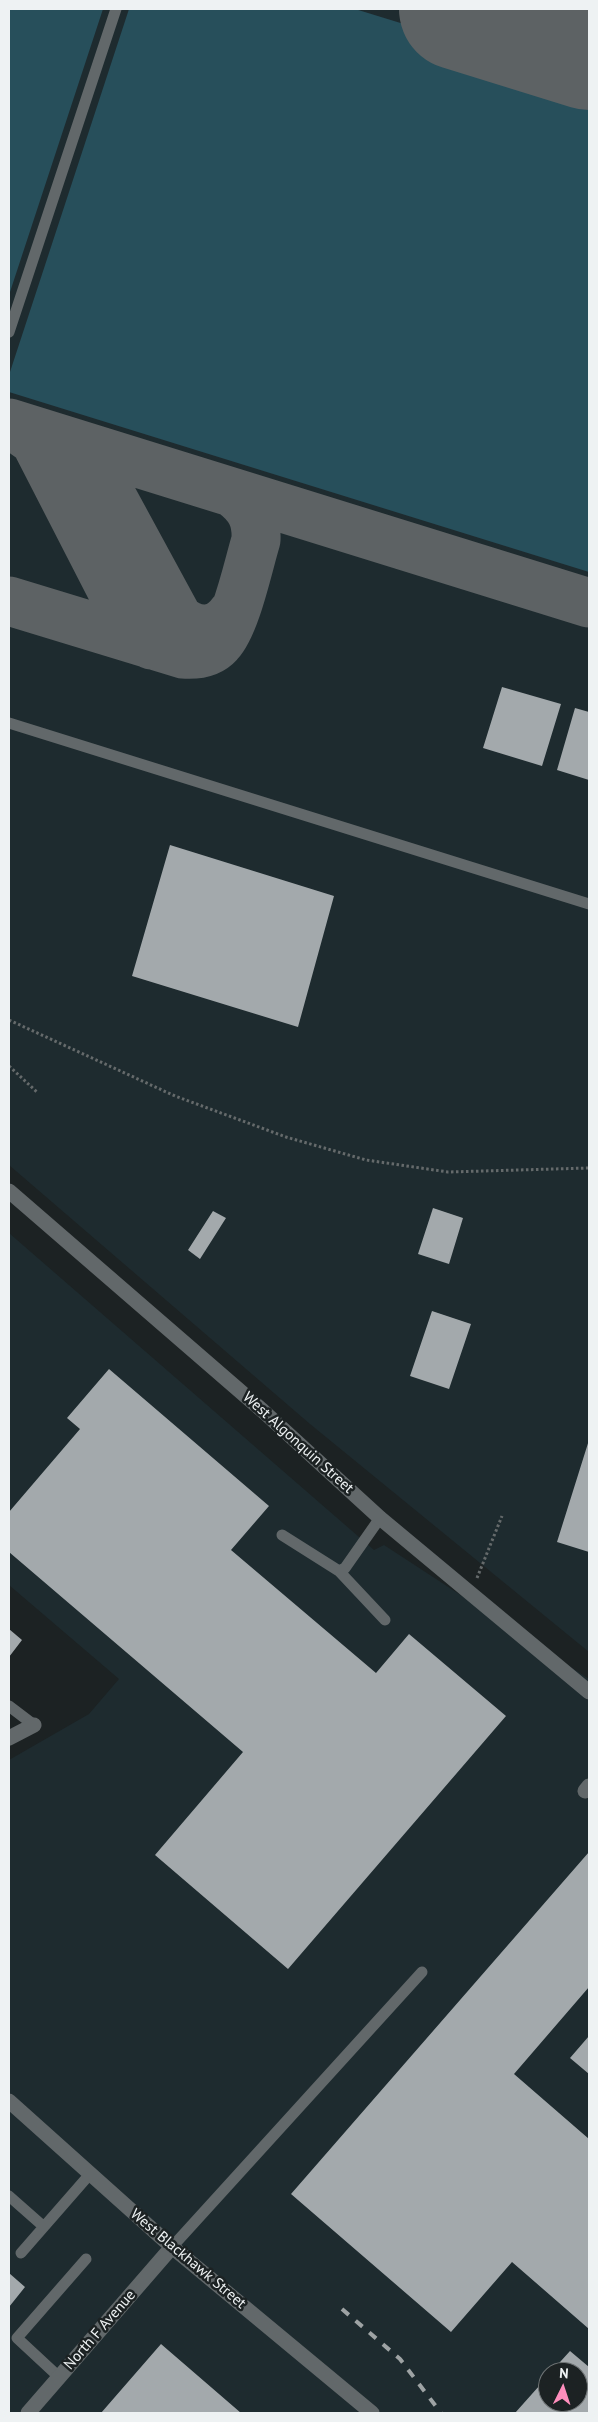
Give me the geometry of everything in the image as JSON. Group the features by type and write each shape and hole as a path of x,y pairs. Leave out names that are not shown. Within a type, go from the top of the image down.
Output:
{"street":[{"name":"West Algonquin Street","path":"9,1191 263,1411 380,1518 589,1692"},
{"path":"9,1738 34,1725"},
{"name":"West Blackhawk Street","path":"10,2105 172,2247 372,2413"},
{"name":"North F Avenue","path":"28,2413 172,2247"}],"lane":[{"path":"9,332 116,9"},
{"path":"9,724 589,904"},
{"path":"339,1571 345,1568 380,1518"},
{"path":"282,1535 339,1571 385,1620"},
{"path":"9,1706 34,1725"},
{"path":"172,2247 422,1972"},
{"path":"21,2253 90,2174"},
{"path":"9,2196 43,2226"},
{"path":"60,2377 17,2338 86,2259"}],"path":[{"path":"9,1020 203,1106 301,1142 366,1160 448,1172 589,1168"},
{"path":"9,1066 38,1093"},
{"path":"470,1594 502,1516"}],"shaded area":[{"path":"9,9 589,9 589,1652 310,1424 9,1165"},
{"path":"9,9 103,9 9,295"},
{"path":"129,9 355,9 589,81 589,572 9,392 9,375"},
{"path":"9,1233 374,1550 384,1545 589,1679 589,2413 9,2413 9,1760 89,1714 119,1679 9,1585"}],"building":[{"path":"502,687 561,704 542,766 483,748"},
{"path":"575,708 589,712 589,780 557,770"},
{"path":"170,845 334,896 298,1027 132,976"},
{"path":"433,1208 463,1218 449,1264 418,1254"},
{"path":"213,1211 226,1218 200,1259 188,1250"},
{"path":"432,1311 471,1324 449,1389 410,1376"},
{"path":"109,1369 269,1506 231,1550 376,1673 409,1634 506,1716 288,1969 155,1855 243,1752 9,1552 9,1512 80,1429 67,1418"},
{"path":"589,1440 589,1552 557,1542"},
{"path":"9,1629 22,1640 9,1657"},
{"path":"589,1852 589,1987 514,2074 589,2139 589,2329 512,2262 451,2332 291,2194"},
{"path":"589,2036 589,2074 570,2058"},
{"path":"9,2273 25,2287 9,2307"},
{"path":"161,2344 241,2413 101,2413"},
{"path":"570,2351 583,2362 560,2362"},
{"path":"589,2367 589,2413 515,2413 538,2387 538,2412 588,2412"}],"taxiway":[{"path":"9,423 589,603"},
{"path":"11,424 35,441 130,626 151,645"},
{"path":"72,443 83,451 97,469 178,618 192,627 207,629 221,624 233,612"},
{"path":"9,601 183,654 198,654 207,651 219,643 231,623 256,540 254,519 244,503 233,493"}],"runway":[{"path":"460,9 589,49"}],"railway":[{"path":"342,2309 400,2359 441,2413"}]}
